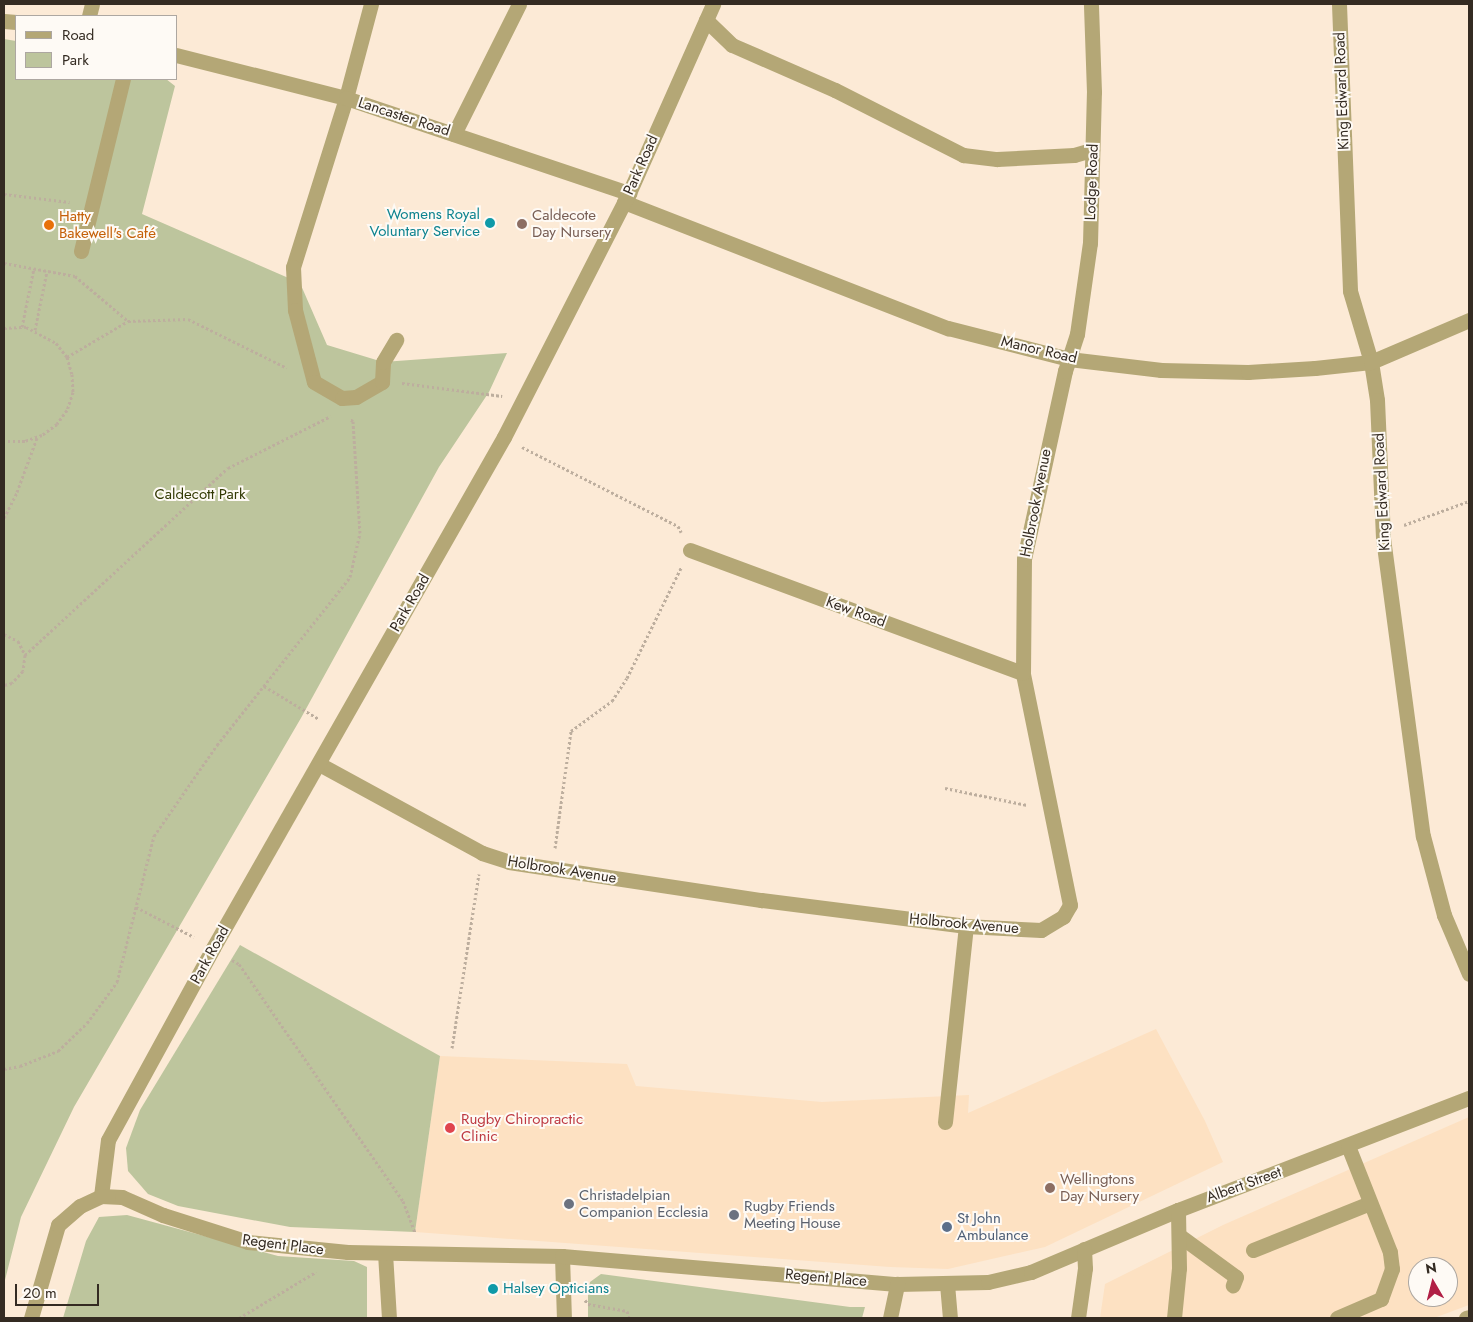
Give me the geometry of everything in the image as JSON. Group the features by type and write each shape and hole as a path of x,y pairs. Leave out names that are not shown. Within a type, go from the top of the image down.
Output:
{"street":[{"path":"371,4 346,98 293,267 295,310 314,382 342,398 356,397 382,382 383,362 396,340"},
{"path":"454,134 519,4"},
{"name":"Park Road","path":"101,1196 108,1140 213,948 504,437 626,198 713,4"},
{"name":"Lodge Road","path":"1069,359 1077,334 1090,243 1092,150 1091,4"},
{"name":"King Edward Road","path":"1339,4 1350,291 1371,362 1377,400 1383,528 1423,836 1444,915 1469,974"},
{"path":"706,20 732,45 835,90 963,155 997,159 1074,155 1092,150"},
{"name":"Lancaster Road","path":"178,56 346,98 454,134 626,198"},
{"path":"81,251 124,80"},
{"name":"Manor Road","path":"626,198 948,328 1069,359 1161,370 1248,372 1371,362 1469,320"},
{"name":"Holbrook Avenue","path":"319,764 482,853 509,862 761,900 966,926 1041,930 1063,917 1070,906 1023,673 1024,559 1069,359"},
{"name":"Kew Road","path":"690,550 1023,673"},
{"path":"945,1122 966,926"},
{"name":"Albert Street","path":"1084,1249 1178,1210 1469,1098"},
{"path":"1337,1318 1381,1299 1392,1269 1390,1252 1348,1146"},
{"path":"32,1318 58,1225 80,1206 101,1196"},
{"name":"Regent Place","path":"101,1196 122,1197 163,1215 248,1242 348,1252 562,1256 897,1284 988,1282 1031,1272 1084,1249"},
{"path":"1253,1250 1370,1203"},
{"path":"1174,1318 1180,1236 1178,1210"},
{"path":"1180,1236 1236,1277 1233,1285"},
{"path":"1078,1318 1085,1268 1084,1249"},
{"path":"385,1253 389,1318"},
{"path":"562,1256 564,1318"},
{"path":"890,1318 897,1284"},
{"path":"947,1284 950,1318"}],"path":[{"path":"4,194 92,204"},
{"path":"4,263 75,276 128,321"},
{"path":"22,327 34,268"},
{"path":"35,330 47,271"},
{"path":"67,357 128,321 188,319 314,382"},
{"path":"4,328 22,327 35,330 56,343 67,357 72,374 72,392 67,410 57,424 37,438 4,441"},
{"path":"400,383 489,392 522,402"},
{"path":"25,655 228,468 338,412"},
{"path":"4,1069 20,1066 58,1050 87,1023 117,982 154,836 217,745 350,577 360,533 353,421 346,416"},
{"path":"504,437 678,526 690,550 622,686 612,701 571,731 552,869"},
{"path":"4,518 17,492 37,438"},
{"path":"1383,528 1405,524 1469,501"},
{"path":"4,634 18,641 25,655 23,671 12,683 4,685"},
{"path":"264,686 306,714 339,728"},
{"path":"944,788 1051,810"},
{"path":"452,1048 482,853"},
{"path":"136,907 239,964 403,1201 415,1232 411,1253"},
{"path":"240,1318 348,1252"},
{"path":"563,1275 588,1304 627,1311 629,1318"}],"shaded area":[{"path":"1156,1029 1205,1121 1223,1162 1045,1247 948,1269 890,1267 415,1232 440,1056 627,1064 636,1086 822,1102 969,1095 968,1113"},
{"path":"1469,1117 1469,1305 1434,1318 1100,1318 1105,1284 1223,1225"}],"green space":[{"name":"Caldecott Park","path":"4,39 15,41 15,80 167,80 175,86 142,214 300,283 327,345 383,362 507,353 489,392 439,467 301,718 74,1107 21,1217 4,1284"},
{"path":"240,945 440,1056 415,1232 290,1227 178,1206 148,1194 128,1171 126,1148 140,1110"},
{"path":"127,1215 278,1256 354,1261 367,1267 367,1318 63,1318 86,1241 99,1217"},
{"path":"601,1274 850,1307 865,1307 862,1318 588,1318 590,1282"}],"place":[{"name":"Womens Royal Voluntary Service","path":"490,223"},
{"name":"Caldecote Day Nursery","path":"522,224"},
{"name":"Hatty Bakewell's Café","path":"49,225"},
{"name":"Rugby Chiropractic Clinic","path":"450,1128"},
{"name":"Wellingtons Day Nursery","path":"1050,1188"},
{"name":"Christadelpian Companion Ecclesia","path":"569,1204"},
{"name":"Rugby Friends Meeting House","path":"734,1215"},
{"name":"St John Ambulance","path":"947,1227"},
{"name":"Halsey Opticians","path":"493,1289"}]}
